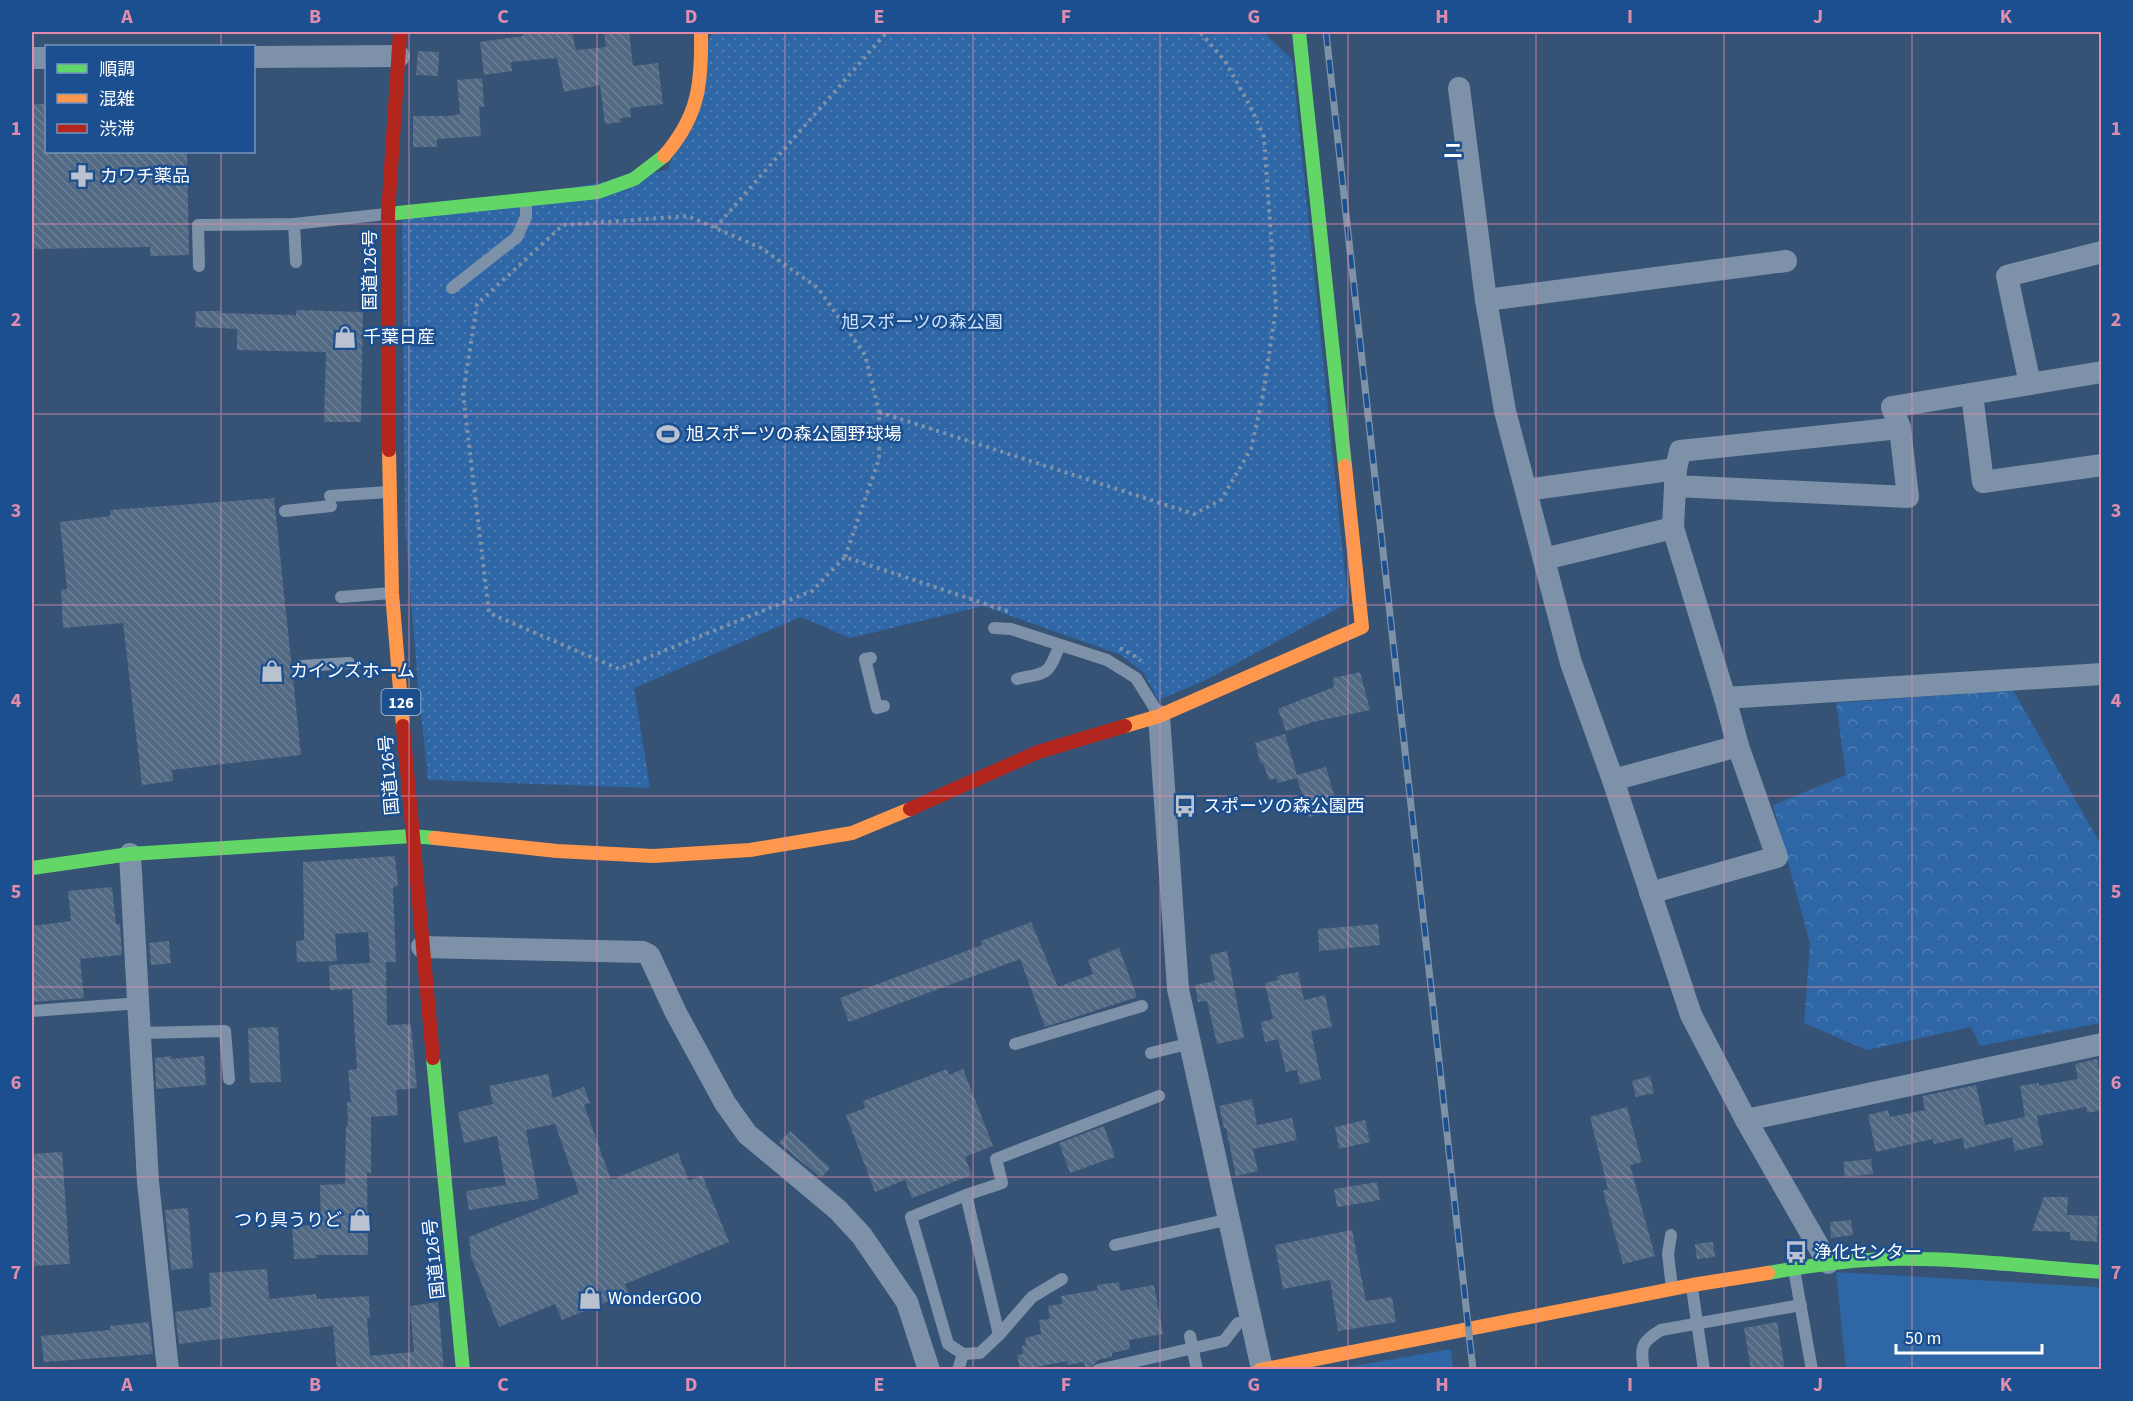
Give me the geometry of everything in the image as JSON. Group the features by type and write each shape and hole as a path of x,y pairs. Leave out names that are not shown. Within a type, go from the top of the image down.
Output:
{"main road":[{"name":"国道126号","path":"400,32 388,214 392,593 422,947 463,1370"},
{"path":"388,214 598,192 636,177 670,152 684,133 694,111 700,89 701,32"},
{"path":"32,868 130,854 412,836 557,851 653,856 761,848 852,833 1038,752 1159,716 1362,627 1299,32"},
{"path":"1261,1369 1692,1285 1828,1263 1888,1260 1952,1261 2102,1272"}],"street":[{"path":"255,57 399,56"},
{"path":"1459,88 1486,300 1505,411 1571,663 1613,780 1691,1015 1746,1120 1828,1263"},
{"path":"2030,384 2007,276 2102,252"},
{"path":"1486,300 1785,261"},
{"path":"1526,490 1676,478 1908,497 1900,428 1892,407 2102,372"},
{"path":"1972,394 1983,482 2102,465"},
{"path":"1650,893 1777,857 1738,746 1673,528 1680,451 1900,428"},
{"path":"1544,559 1673,528"},
{"path":"1725,698 2102,674"},
{"path":"1159,716 1178,989 1261,1369"},
{"path":"1613,780 1738,746"},
{"path":"130,854 140,1003 148,1182 168,1370"},
{"path":"422,947 643,952 649,955 676,1013 725,1103 747,1134 838,1210 862,1236 907,1302 929,1370"},
{"path":"1746,1120 2102,1044"}],"lane":[{"path":"452,288 516,237 526,217 526,200"},
{"path":"199,266 198,225 294,224 388,214"},
{"path":"294,224 296,262"},
{"path":"285,511 330,501 390,492"},
{"path":"341,597 392,593"},
{"path":"994,628 1011,629 1107,660 1121,667 1136,678 1159,716"},
{"path":"1017,679 1040,674 1050,669 1060,645"},
{"path":"871,658 864,659 877,708 884,706"},
{"path":"302,666 349,663"},
{"path":"32,1011 140,1003"},
{"path":"1015,1044 1142,1006"},
{"path":"141,1033 225,1031 229,1079"},
{"path":"1151,1053 1191,1043"},
{"path":"1062,1279 1032,1297 980,1353 963,1354 948,1344 911,1217 1002,1183 996,1159 1159,1096"},
{"path":"966,1195 999,1335"},
{"path":"1114,1245 1230,1219"},
{"path":"1671,1235 1668,1254 1672,1289"},
{"path":"1794,1268 1812,1370"},
{"path":"1692,1285 1704,1370"},
{"path":"1644,1370 1641,1352 1646,1339 1661,1330 1801,1305"},
{"path":"1098,1370 1224,1341 1238,1323"},
{"path":"1190,1336 1197,1370"},
{"path":"958,1370 963,1354"}],"path":[{"path":"715,228 887,32"},
{"path":"879,412 1194,514 1221,500 1251,449 1263,395 1276,308 1264,137 1225,61 1200,32"},
{"path":"688,216 715,228 761,248 818,288 866,355 879,412 879,459 845,557 813,591 619,669 489,613 464,394 477,304 563,225 688,216"},
{"path":"845,557 1014,613"},
{"path":"1115,647 1138,658 1144,665"}],"green space":[{"name":"旭スポーツの森公園","path":"712,32 1263,32 1292,59 1348,603 1204,681 1158,700 1144,673 1121,655 983,606 850,638 801,617 634,688 650,788 428,780 405,527 402,220 668,170"},
{"path":"2013,690 2101,845 2101,1023 1980,1046 1971,1027 1867,1050 1804,1023 1810,944 1773,805 1846,775 1836,703"},
{"path":"1836,1272 2098,1287 2102,1292 2101,1369 1846,1369"},
{"path":"1451,1349 1453,1369 1331,1370"}],"building":[{"path":"523,32 572,32 576,50 606,47 604,32 629,32 633,66 658,63 663,104 630,108 631,117 620,118 621,122 605,124 600,85 564,92 557,58 511,62 512,71 484,75 480,42 523,36"},
{"path":"418,51 439,52 438,76 416,75"},
{"path":"482,78 484,107 479,107 481,136 437,139 437,147 413,147 413,116 460,114 457,80"},
{"path":"32,104 45,104 45,153 187,153 189,255 150,256 150,247 32,249"},
{"path":"296,310 363,312 361,422 324,422 326,352 237,350 237,329 195,327 196,311 296,315"},
{"path":"274,498 301,755 172,770 173,781 142,785 123,623 63,628 61,590 67,589 60,522 110,516 110,510"},
{"path":"1360,672 1370,710 1313,722 1286,731 1278,709 1334,687 1333,678"},
{"path":"1285,734 1297,775 1326,767 1338,809 1309,817 1297,778 1278,783 1276,778 1269,780 1263,763 1261,764 1255,743"},
{"path":"395,856 398,886 393,887 396,962 386,962 387,1025 411,1024 417,1088 396,1090 398,1115 371,1117 371,1173 367,1173 368,1255 316,1255 317,1258 294,1259 292,1226 321,1225 320,1185 345,1184 347,1102 351,1102 348,1070 357,1069 352,989 330,990 329,965 370,963 368,932 335,934 337,961 297,962 296,941 304,940 303,862"},
{"path":"112,887 116,924 120,924 122,955 80,959 84,998 32,1002 32,926 71,921 68,891"},
{"path":"1031,922 1058,987 1093,974 1088,960 1119,948 1137,997 1045,1027 1020,959 849,1022 840,998 982,945 981,941"},
{"path":"1378,924 1380,945 1319,951 1318,929"},
{"path":"169,941 171,963 151,965 149,943"},
{"path":"1227,951 1244,1038 1217,1044 1207,1001 1198,1002 1195,985 1215,981 1210,955"},
{"path":"1298,972 1304,1000 1325,995 1332,1027 1311,1031 1321,1079 1300,1084 1297,1070 1286,1072 1278,1039 1265,1042 1261,1022 1273,1019 1265,983 1278,980 1277,976"},
{"path":"278,1027 281,1082 250,1083 248,1028"},
{"path":"171,1056 171,1059 204,1056 206,1085 156,1089 155,1058"},
{"path":"2097,1059 2099,1070 2102,1070 2102,1110 2087,1113 2086,1107 2037,1116 2043,1145 2015,1151 2012,1137 1965,1149 1962,1138 1934,1144 1933,1139 1876,1152 1868,1115 1888,1110 1890,1117 1925,1110 1922,1096 1976,1085 1985,1125 2025,1117 2020,1086 2039,1083 2039,1086 2078,1079 2075,1064"},
{"path":"947,1069 949,1075 963,1069 993,1146 965,1157 972,1175 912,1198 905,1180 875,1192 846,1115 865,1108 863,1101"},
{"path":"548,1074 553,1098 584,1087 590,1103 584,1105 611,1180 678,1153 689,1181 702,1175 729,1242 625,1284 629,1293 562,1320 555,1304 499,1327 471,1257 469,1237 579,1193 555,1124 526,1130 539,1199 469,1210 466,1191 506,1185 497,1136 464,1143 458,1112 493,1104 489,1086"},
{"path":"1650,1076 1654,1093 1636,1097 1632,1081"},
{"path":"1252,1099 1257,1125 1292,1118 1297,1140 1253,1149 1258,1171 1236,1176 1219,1106"},
{"path":"1627,1107 1642,1162 1630,1165 1655,1256 1623,1264 1603,1191 1608,1189 1590,1117"},
{"path":"1365,1120 1370,1142 1339,1149 1335,1127"},
{"path":"1104,1126 1115,1157 1070,1173 1059,1143"},
{"path":"790,1131 830,1168 821,1178 779,1143"},
{"path":"62,1152 70,1264 33,1266 32,1154"},
{"path":"1871,1159 1873,1174 1845,1177 1843,1162"},
{"path":"1377,1182 1380,1200 1337,1207 1334,1189"},
{"path":"2044,1197 2068,1197 2067,1215 2098,1216 2097,1242 2070,1240 2070,1232 2032,1231"},
{"path":"188,1208 193,1268 171,1270 165,1210"},
{"path":"1851,1220 1853,1235 1831,1238 1830,1222"},
{"path":"1352,1230 1366,1301 1392,1297 1396,1322 1338,1331 1330,1280 1283,1289 1275,1245"},
{"path":"1713,1242 1715,1257 1697,1259 1695,1244"},
{"path":"267,1269 269,1299 316,1294 317,1299 369,1296 370,1318 367,1318 370,1356 414,1352 410,1306 438,1302 444,1370 337,1370 333,1326 179,1344 175,1312 211,1307 209,1273"},
{"path":"1119,1282 1120,1291 1154,1285 1163,1334 1129,1340 1130,1349 1112,1353 1112,1357 1098,1360 1090,1368 1085,1369 1084,1362 1068,1365 1067,1361 1020,1370 1017,1355 1023,1354 1022,1346 1026,1345 1025,1338 1041,1334 1039,1320 1050,1319 1048,1306 1062,1304 1061,1296 1098,1290 1097,1285"},
{"path":"149,1322 153,1354 44,1362 41,1336 110,1330 110,1326"},
{"path":"1777,1322 1785,1370 1751,1370 1744,1328"}],"railway":[{"path":"1326,32 1473,1370"}],"traffic: fast":[{"path":"1299,32 1345,466"},
{"path":"388,214 598,192 634,179 664,156"},
{"path":"32,868 130,854 412,836 435,838"},
{"path":"433,1058 463,1370"},
{"path":"1768,1273 1841,1262 1913,1259 2102,1272"}],"traffic: slow":[{"path":"664,156 685,127 696,98 701,67 701,32"},
{"path":"389,450 392,593 403,726"},
{"path":"1125,726 1159,716 1362,627 1345,466"},
{"path":"435,838 557,851 653,856 750,850 852,833 910,809"},
{"path":"1260,1370 1692,1285 1768,1273"}],"traffic: jam":[{"path":"389,450 388,214 400,32"},
{"path":"403,726 433,1058"},
{"path":"910,809 1038,752 1125,726"}],"place":[{"name":"カワチ薬品","path":"82,176"},
{"name":"千葉日産","path":"345,337"},
{"name":"旭スポーツの森公園野球場","path":"668,434"},
{"name":"カインズホーム","path":"272,671"},
{"name":"スポーツの森公園西","path":"1185,806"},
{"name":"つり具うりど","path":"360,1220"},
{"name":"浄化センター","path":"1796,1252"},
{"name":"WonderGOO","path":"590,1298"}],"district":[{"name":"ニ","path":"1453,151"}]}
